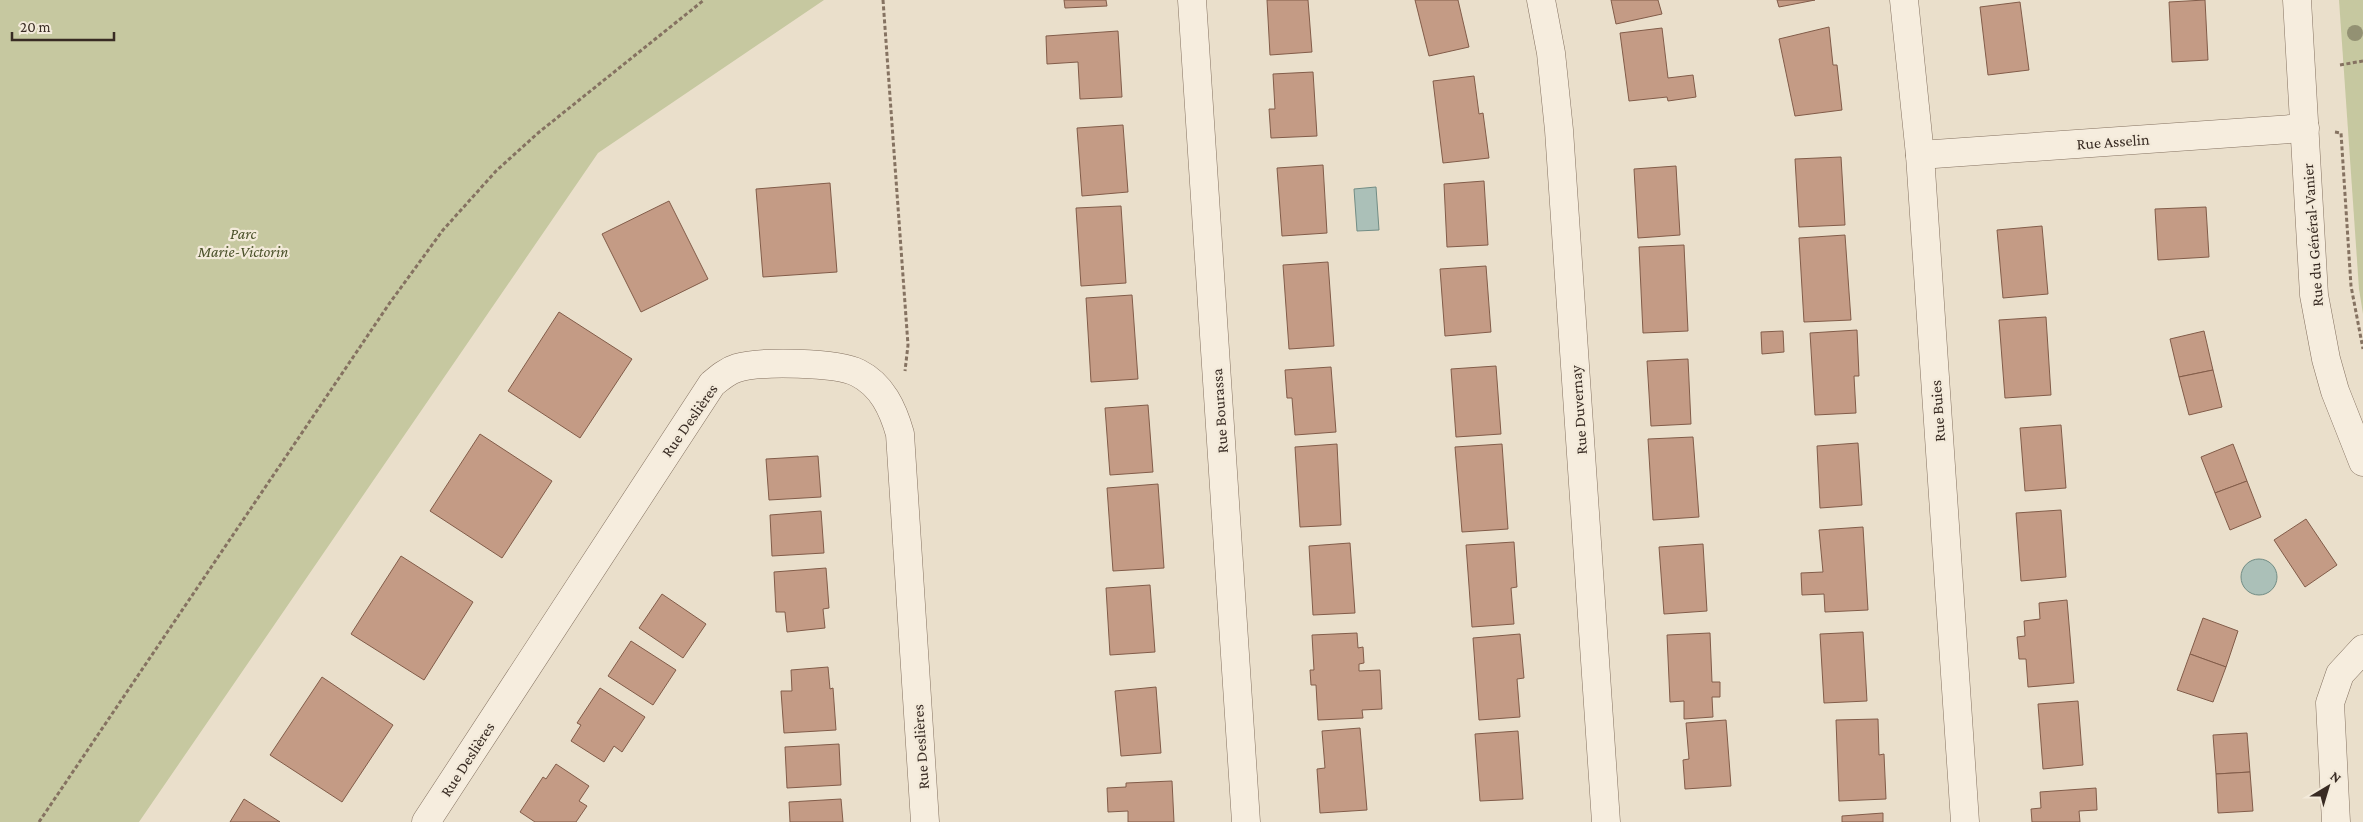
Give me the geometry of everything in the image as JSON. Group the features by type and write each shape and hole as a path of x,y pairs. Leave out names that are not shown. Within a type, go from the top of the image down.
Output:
{"street":[{"name":"Rue Bourassa","path":"1192,0 1246,822"},
{"name":"Rue Duvernay","path":"1541,0 1551,53 1559,130 1606,822"},
{"name":"Rue Buies","path":"1904,0 1920,154 1965,822"},
{"name":"Rue du Général-Vanier","path":"2298,0 2312,262 2319,327 2335,390 2363,462"},
{"name":"Rue Asselin","path":"1920,154 2305,128"},
{"name":"Rue Deslières","path":"426,822 712,384 728,372 746,366 805,365 837,366 858,373 868,380 877,387 890,405 900,434 925,822"},
{"path":"2336,822 2330,703 2340,674 2363,649"}],"path":[{"path":"39,822 389,304 443,230 483,184 523,146 704,0"},
{"path":"883,0 908,345 903,377"},
{"path":"2340,65 2363,61"},
{"path":"2341,133 2351,286 2363,350"}],"green space":[{"name":"Parc Marie-Victorin","path":"0,0 824,0 598,153 139,822 0,822"},
{"path":"2339,0 2363,0 2363,314 2359,289"}],"shaded area":[{"path":"1376,187 1379,230 1357,231 1354,189"},
{"path":"2259,559 2272,564 2277,577 2272,590 2259,595 2246,590 2241,577 2246,564"}],"building":[{"path":"1064,0 1106,0 1107,6 1065,8"},
{"path":"1267,0 1308,0 1312,52 1270,55"},
{"path":"1415,0 1458,0 1469,47 1429,56"},
{"path":"1611,0 1658,0 1662,14 1616,24"},
{"path":"1777,0 1815,0 1779,7"},
{"path":"2205,0 2208,60 2172,62 2169,2"},
{"path":"2020,2 2029,70 1988,75 1980,7"},
{"path":"1829,27 1833,65 1837,65 1842,110 1795,116 1779,39"},
{"path":"1662,28 1668,78 1693,75 1696,97 1668,101 1667,97 1629,101 1620,33"},
{"path":"1118,31 1122,97 1080,99 1078,62 1047,64 1046,36"},
{"path":"1313,72 1317,136 1271,138 1269,109 1275,109 1273,74"},
{"path":"1474,76 1479,114 1483,113 1489,158 1443,163 1433,81"},
{"path":"1123,125 1128,192 1082,196 1077,128"},
{"path":"1841,157 1845,225 1799,227 1795,159"},
{"path":"1323,165 1327,233 1282,236 1277,168"},
{"path":"1676,166 1680,235 1638,238 1634,169"},
{"path":"1484,181 1488,245 1447,247 1444,184"},
{"path":"830,183 837,272 763,277 756,189"},
{"path":"669,201 708,279 641,312 602,234"},
{"path":"1121,206 1126,283 1081,286 1076,208"},
{"path":"2206,207 2209,257 2158,260 2155,209"},
{"path":"2042,226 2048,294 2003,298 1997,230"},
{"path":"1845,235 1851,320 1804,322 1799,238"},
{"path":"1684,245 1688,331 1643,333 1639,247"},
{"path":"1328,262 1334,346 1289,349 1283,265"},
{"path":"1486,266 1491,332 1445,336 1440,269"},
{"path":"1132,295 1138,379 1091,382 1086,298"},
{"path":"559,312 632,359 580,438 508,391"},
{"path":"2046,317 2051,395 2005,398 1999,320"},
{"path":"1857,330 1859,376 1854,376 1856,413 1815,415 1810,333"},
{"path":"1783,331 1784,352 1762,354 1761,332"},
{"path":"2204,331 2213,370 2179,377 2170,339"},
{"path":"1688,359 1691,424 1651,426 1647,361"},
{"path":"1496,366 1501,434 1456,437 1451,369"},
{"path":"1331,367 1336,432 1295,435 1292,398 1287,398 1285,370"},
{"path":"2213,370 2222,407 2189,415 2179,377"},
{"path":"1148,405 1153,472 1110,475 1105,408"},
{"path":"2061,425 2066,488 2025,491 2020,428"},
{"path":"480,434 552,481 502,558 430,511"},
{"path":"1693,437 1699,517 1653,520 1648,439"},
{"path":"1858,443 1862,505 1820,508 1817,446"},
{"path":"1337,444 1341,525 1300,527 1295,447"},
{"path":"1502,444 1508,529 1462,532 1455,447"},
{"path":"2233,444 2247,481 2215,493 2201,457"},
{"path":"818,456 821,497 769,500 766,459"},
{"path":"2247,481 2261,517 2230,530 2215,493"},
{"path":"1158,484 1164,568 1113,571 1107,488"},
{"path":"2061,510 2066,577 2021,581 2016,513"},
{"path":"821,511 824,553 772,556 770,515"},
{"path":"2306,519 2337,565 2305,587 2274,540"},
{"path":"1863,527 1868,610 1825,612 1824,594 1802,595 1801,573 1823,572 1819,530"},
{"path":"1514,542 1517,587 1511,588 1514,624 1472,627 1466,545"},
{"path":"1350,543 1355,613 1313,615 1309,546"},
{"path":"1703,544 1707,611 1664,614 1659,547"},
{"path":"401,556 473,602 424,680 351,634"},
{"path":"826,568 829,608 823,609 825,628 787,632 785,612 776,612 774,572"},
{"path":"1150,585 1155,652 1110,655 1106,588"},
{"path":"662,594 706,624 683,658 639,628"},
{"path":"2067,600 2074,683 2028,687 2026,659 2019,659 2017,637 2025,636 2024,621 2040,619 2039,603"},
{"path":"2203,618 2238,631 2226,667 2190,654"},
{"path":"1863,632 1867,701 1824,703 1820,634"},
{"path":"1357,633 1358,648 1363,647 1364,663 1359,664 1359,671 1380,670 1382,709 1362,710 1363,718 1318,720 1316,685 1311,685 1310,670 1314,670 1312,635"},
{"path":"1710,633 1712,682 1720,682 1720,697 1712,697 1713,717 1684,719 1684,701 1670,702 1667,635"},
{"path":"1520,634 1524,678 1517,679 1520,717 1479,720 1473,638"},
{"path":"631,641 676,670 653,705 608,676"},
{"path":"2190,654 2226,667 2213,702 2177,690"},
{"path":"828,667 830,689 833,688 836,730 784,733 781,691 792,691 791,670"},
{"path":"322,677 393,725 342,802 270,755"},
{"path":"1156,687 1161,753 1121,756 1115,691"},
{"path":"600,688 645,717 622,752 614,746 604,762 571,741 581,725 577,723"},
{"path":"2078,701 2083,765 2043,769 2038,704"},
{"path":"1878,719 1879,755 1884,754 1886,799 1839,801 1836,720"},
{"path":"1726,720 1731,786 1685,789 1683,760 1689,759 1686,723"},
{"path":"1360,728 1367,810 1320,813 1317,769 1325,768 1322,731"},
{"path":"1518,731 1523,799 1480,801 1475,734"},
{"path":"2247,733 2250,772 2216,774 2213,735"},
{"path":"839,744 841,785 787,788 785,747"},
{"path":"556,764 589,786 579,801 587,806 576,822 535,822 520,812 543,777 546,779"},
{"path":"2250,772 2253,811 2218,813 2216,774"},
{"path":"1172,781 1174,822 1128,822 1128,811 1108,812 1107,788 1126,787 1126,783"},
{"path":"2096,788 2097,810 2079,811 2080,822 2032,822 2031,809 2041,808 2040,792"},
{"path":"244,799 280,822 230,822"},
{"path":"841,799 843,822 790,822 789,802"},
{"path":"1883,813 1883,822 1842,822 1842,816"}]}
